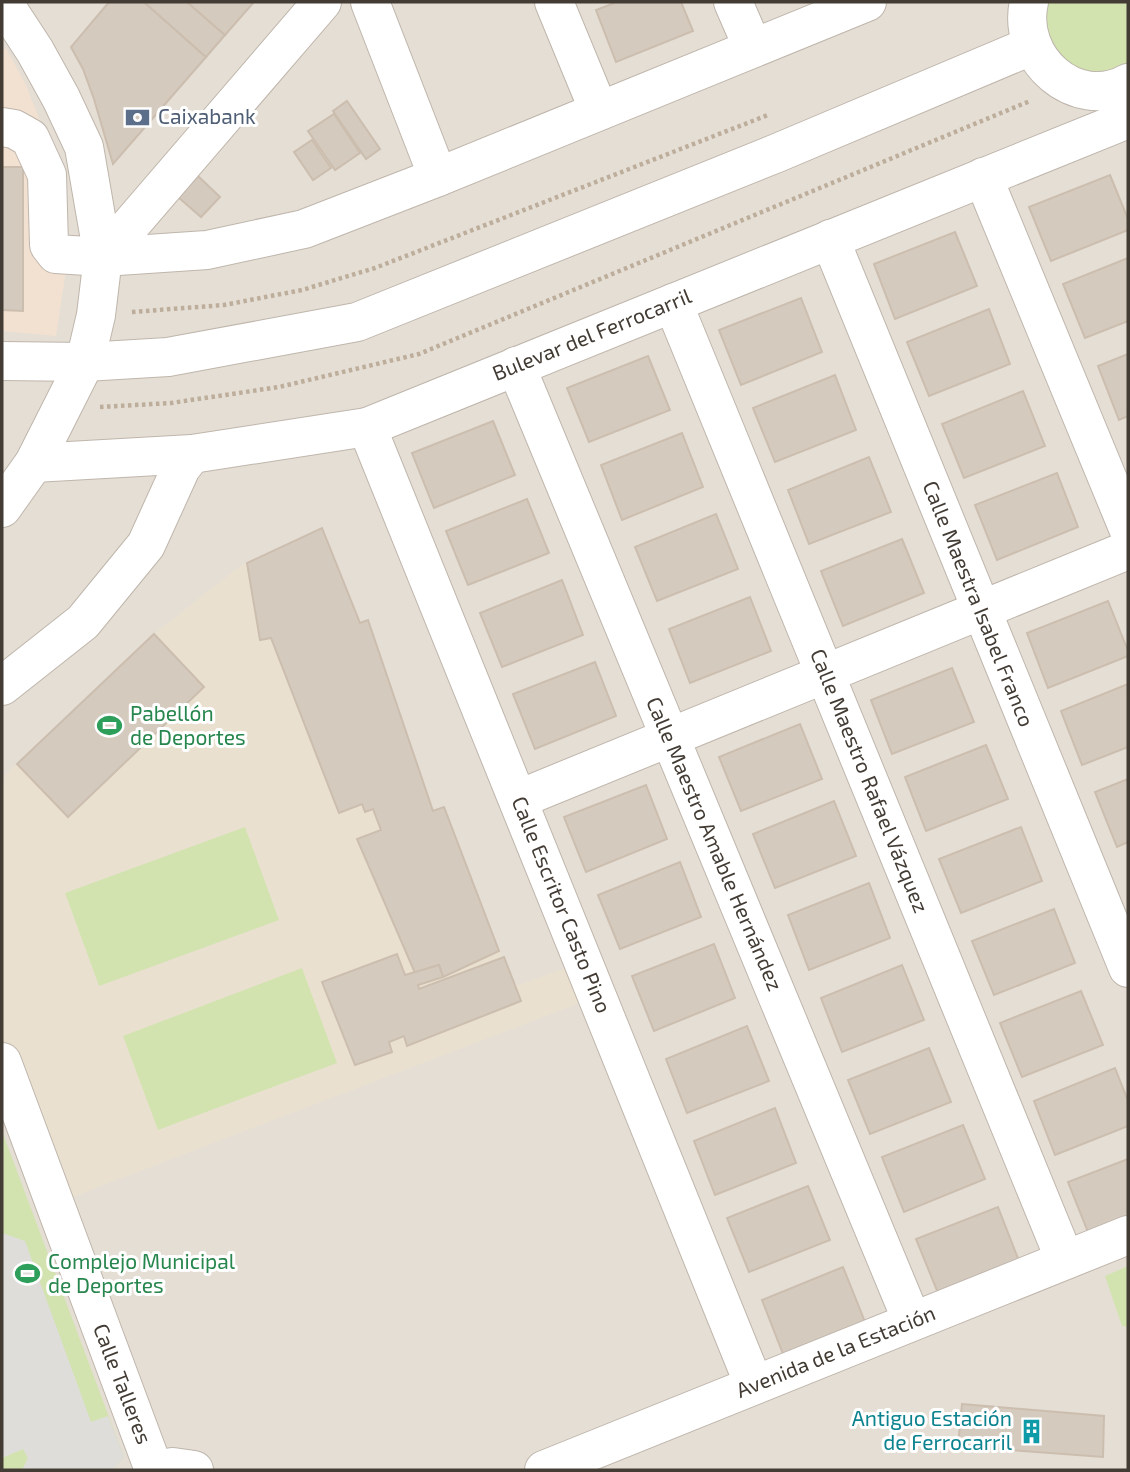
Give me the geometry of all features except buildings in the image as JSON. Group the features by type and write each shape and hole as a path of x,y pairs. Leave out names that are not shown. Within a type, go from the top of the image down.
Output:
{"street":[{"path":"2,508 34,463 85,362 96,315 103,257 84,147 36,51 3,2"},
{"path":"103,257 322,2"},
{"path":"370,2 438,177"},
{"path":"554,2 599,111"},
{"path":"733,2 753,48"},
{"path":"2,127 14,129 30,138 47,175 49,245 56,254 103,257 207,250 304,229 867,2"},
{"path":"1029,2 1027,22 1031,46 1041,62 1054,75 1070,85 1088,90 1106,90 1127,95"},
{"path":"2,361 85,362 168,357 357,322 777,153 1031,46"},
{"name":"Bulevar del Ferrocarril","path":"34,463 192,454 367,426 983,177 1127,95"},
{"path":"983,177 1128,528"},
{"name":"Calle Maestra Isabel Franco","path":"830,239 1128,968"},
{"name":"Calle Maestro Rafael Vázquez","path":"673,303 1065,1260"},
{"name":"Calle Maestro Amable Hernández","path":"516,366 912,1321"},
{"name":"Calle Escritor Casto Pino","path":"367,426 754,1385"},
{"path":"2,686 83,622 145,545 181,468 192,454"},
{"path":"519,799 1128,550"},
{"name":"Calle Talleres","path":"2,1062 156,1470"},
{"name":"Avenida de la Estación","path":"544,1470 1128,1235"},
{"path":"156,1470 194,1470"}],"path":[{"path":"61,410 171,403 278,387 419,354 1070,85"},
{"path":"96,315 224,305 302,290 363,272 468,234 780,111"}],"shaded area":[{"path":"2,2 1128,2 1128,1470 2,1470"},
{"path":"6,48 26,85 55,159 66,270 56,336 2,331 2,51"},
{"path":"322,528 360,623 368,620 432,811 444,807 513,987 584,961 598,996 54,1204 2,1062 2,778 154,634 240,566"},
{"name":"Complejo Municipal de Deportes","path":"2,1233 25,1241 91,1422 108,1416 124,1457 112,1470 22,1470 28,1458 23,1449 2,1458"}],"green space":[{"path":"1038,2 1128,2 1128,72 1112,79 1053,62"},
{"path":"245,827 279,920 99,986 65,893"},
{"path":"302,968 337,1063 158,1130 123,1036"},
{"name":"Complejo Municipal de Deportes","path":"2,1131 124,1457 112,1470 2,1469"},
{"path":"1128,1266 1128,1327 1122,1326 1105,1276"}],"place":[{"name":"Caixabank","path":"138,117"},
{"name":"Pabellón de Deportes","path":"110,726"},
{"name":"Complejo Municipal de Deportes","path":"28,1274"},
{"name":"Antiguo Estación de Ferrocarril","path":"1032,1431"}]}
